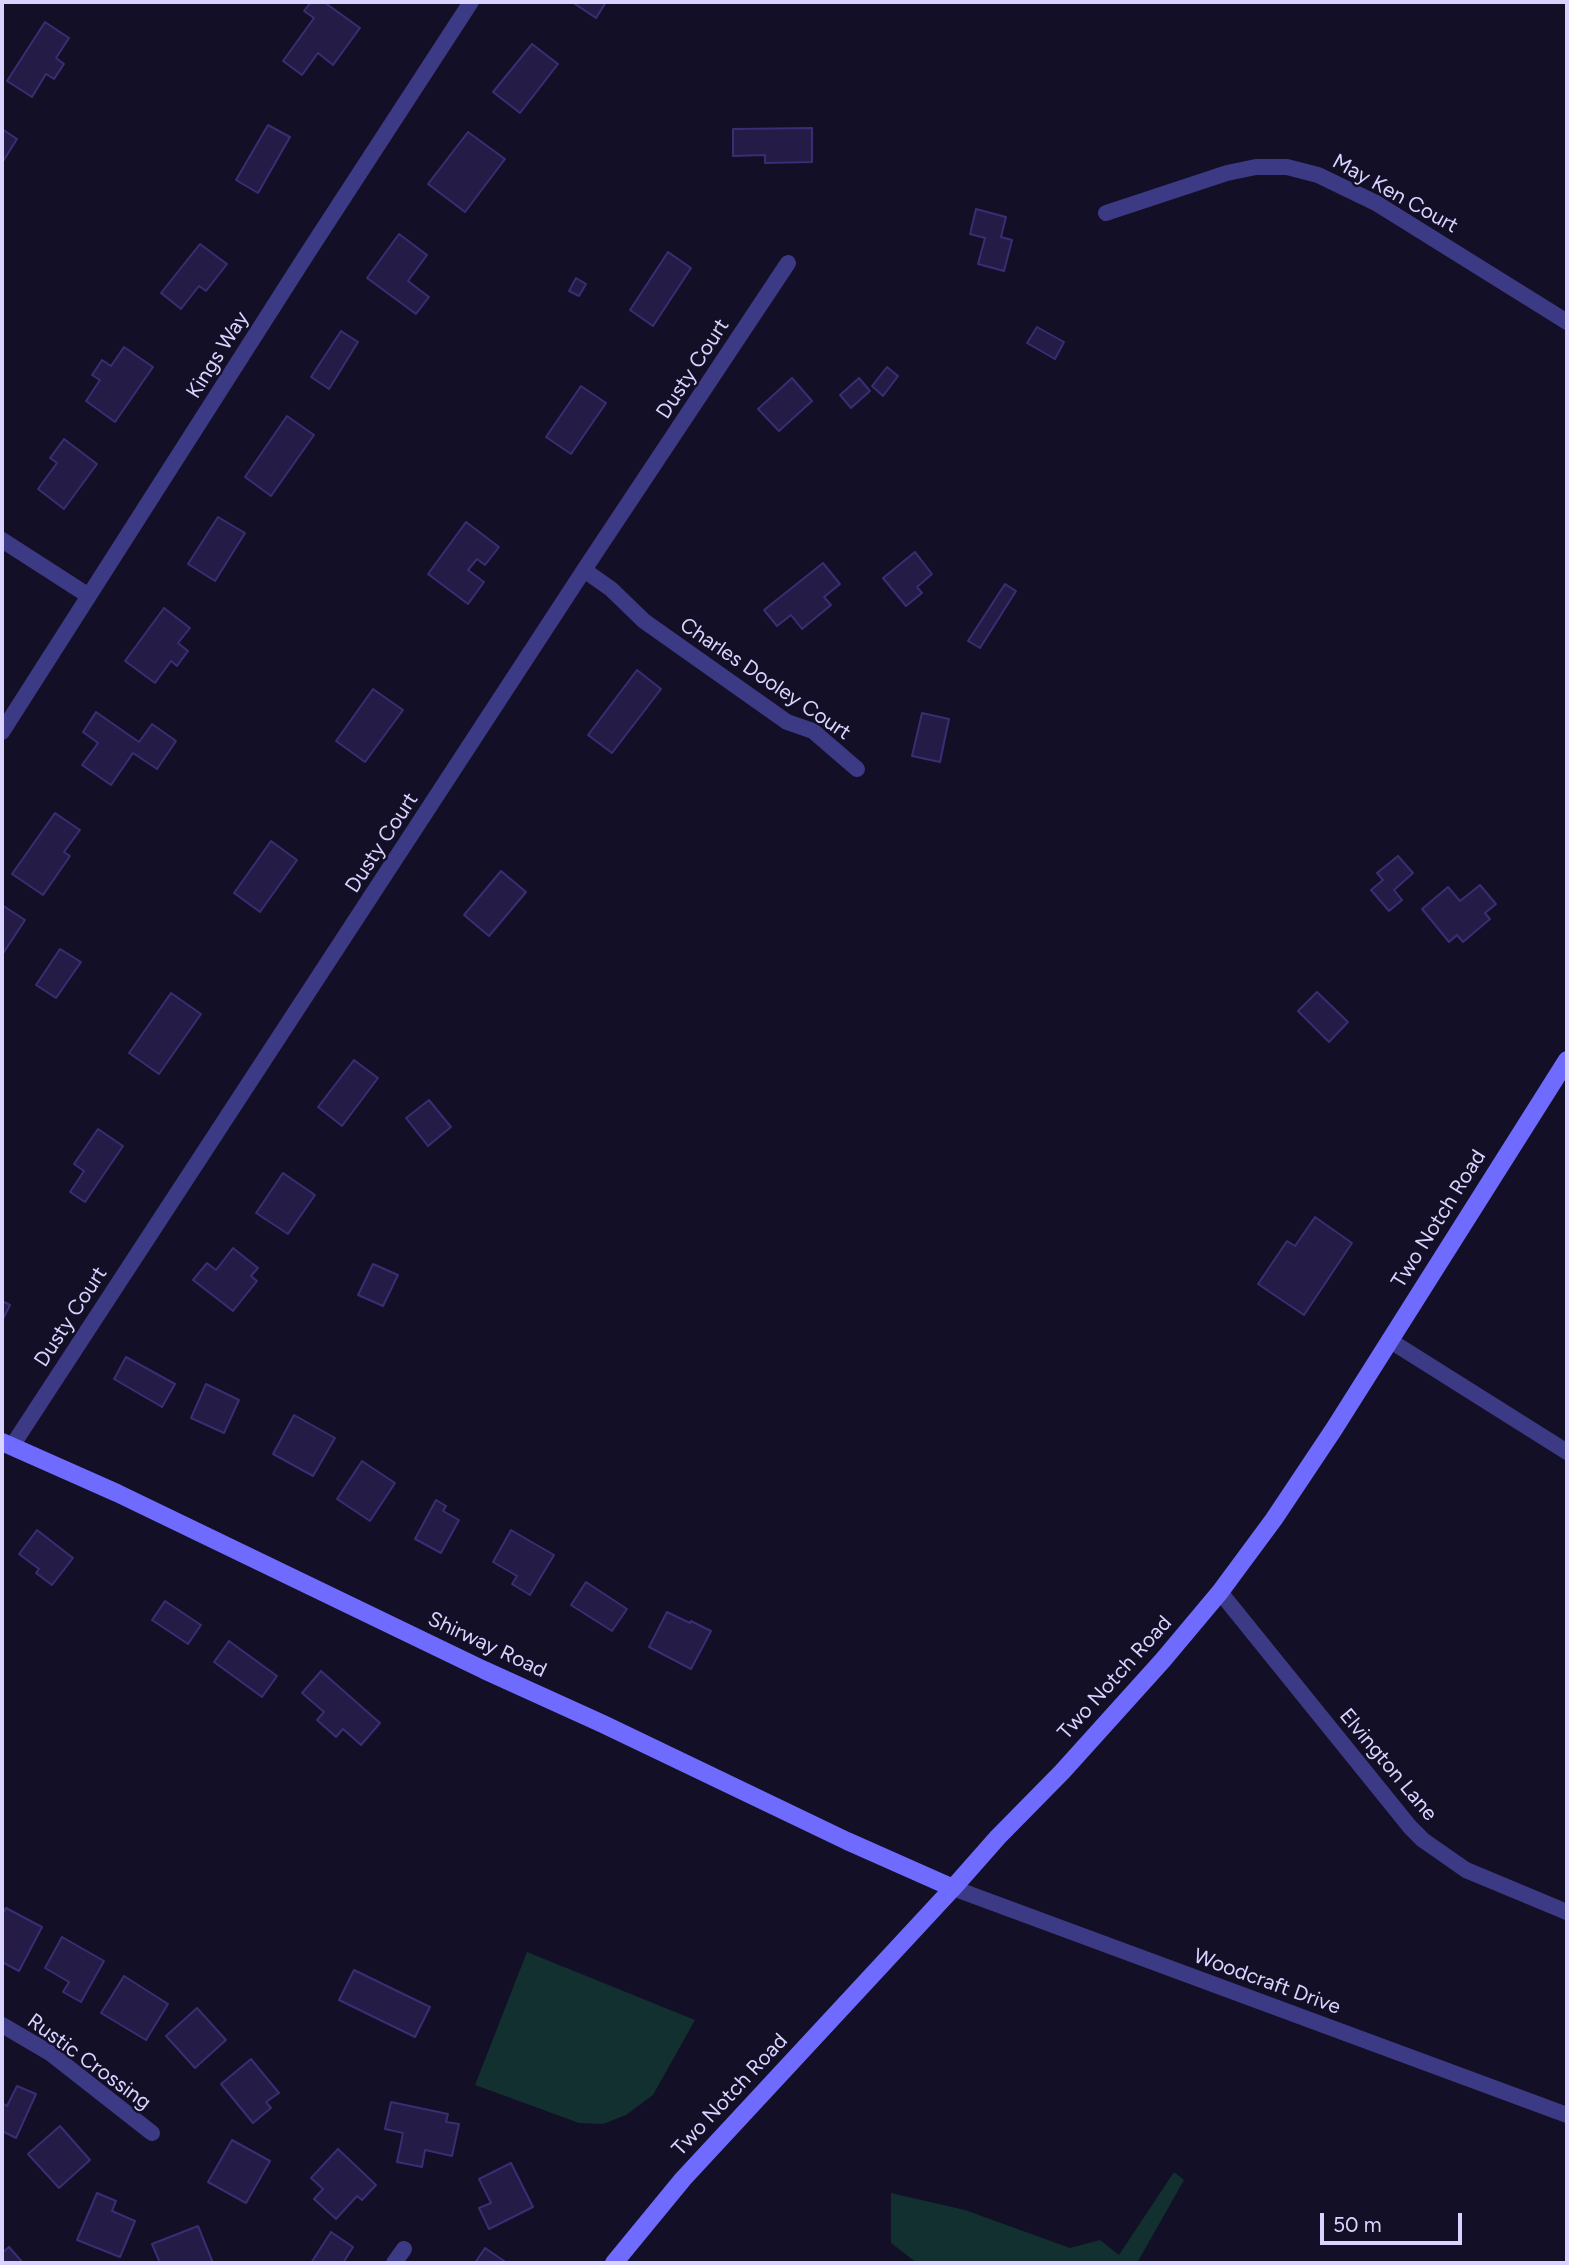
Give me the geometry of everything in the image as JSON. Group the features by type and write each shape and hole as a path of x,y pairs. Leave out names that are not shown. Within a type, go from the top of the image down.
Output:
{"street":[{"name":"Kings Way","path":"2,732 471,2"},
{"name":"May Ken Court","path":"1106,213 1227,173 1256,167 1287,167 1318,174 1376,203 1567,322"},
{"name":"Dusty Court","path":"7,1444 788,263"},
{"path":"2,540 89,596"},
{"name":"Charles Dooley Court","path":"584,570 611,589 644,621 777,716 813,731 856,769"},
{"name":"Two Notch Road","path":"614,2263 683,2179 998,1837 1062,1773 1220,1592 1274,1520 1334,1429 1567,1060"},
{"path":"1390,1340 1567,1452"},
{"name":"Shirway Road","path":"7,1444 117,1493 258,1562 953,1888"},
{"name":"Elvington Lane","path":"1220,1592 1423,1840 1466,1870 1567,1912"},
{"name":"Woodcraft Drive","path":"953,1888 1567,2115"},
{"name":"Rustic Crossing","path":"2,2025 50,2053 152,2133"},
{"path":"394,2263 404,2249"}],"green space":[{"path":"527,1952 695,2020 653,2095 626,2115 603,2124 579,2123 475,2085"},
{"path":"1174,2172 1184,2180 1137,2263 917,2263 891,2243 891,2193 965,2210 1070,2248 1100,2240 1119,2255"}],"building":[{"path":"311,2 324,2 360,28 333,65 318,53 302,75 283,61 314,18 304,11"},
{"path":"572,2 606,2 596,18"},
{"path":"45,22 69,38 56,58 64,64 54,79 46,74 32,97 7,81"},
{"path":"532,44 558,64 520,113 493,92"},
{"path":"268,125 290,137 258,193 236,180"},
{"path":"812,128 812,162 765,163 765,155 733,156 733,129"},
{"path":"2,129 17,139 2,163"},
{"path":"468,132 505,159 465,212 428,184"},
{"path":"976,209 1006,217 1001,237 1012,240 1004,271 978,264 985,238 970,234"},
{"path":"399,234 427,255 408,281 429,297 416,314 367,278"},
{"path":"200,244 227,264 206,291 199,286 181,309 161,293"},
{"path":"668,252 691,268 653,326 630,310"},
{"path":"576,278 586,284 579,296 569,291"},
{"path":"1037,327 1064,342 1055,359 1027,343"},
{"path":"341,331 358,342 329,389 311,377"},
{"path":"124,347 153,367 115,422 86,401 100,380 92,375 102,360 111,366"},
{"path":"887,367 898,376 883,396 872,386"},
{"path":"792,378 812,401 779,431 758,409"},
{"path":"859,378 870,391 851,408 840,395"},
{"path":"581,386 606,403 571,454 546,437"},
{"path":"287,416 314,435 271,496 245,477"},
{"path":"64,439 97,464 64,509 38,489 57,463 50,458"},
{"path":"218,517 245,533 215,581 188,564"},
{"path":"466,522 499,547 485,565 477,559 468,570 484,582 468,604 428,574"},
{"path":"915,552 932,574 917,587 922,593 906,606 883,578"},
{"path":"823,563 840,584 824,597 831,605 802,629 791,615 777,626 764,610"},
{"path":"1005,584 1016,591 980,648 968,641"},
{"path":"164,608 190,628 178,643 188,651 177,666 171,661 155,683 125,661"},
{"path":"637,670 661,689 612,753 588,735"},
{"path":"373,689 403,710 365,762 336,741"},
{"path":"96,712 139,742 152,724 176,741 157,769 133,753 111,785 82,765 98,743 83,732"},
{"path":"922,713 949,719 940,762 912,756"},
{"path":"55,813 80,830 64,852 70,856 43,895 12,874"},
{"path":"271,841 297,860 260,912 234,893"},
{"path":"1398,856 1413,873 1394,890 1402,900 1389,911 1371,890 1383,880 1377,873"},
{"path":"501,871 526,892 489,936 464,915"},
{"path":"1480,885 1496,904 1485,913 1490,919 1463,942 1457,935 1449,942 1422,909 1448,887 1460,901"},
{"path":"2,905 25,920 2,955"},
{"path":"60,949 81,962 56,998 36,985"},
{"path":"1317,992 1348,1022 1329,1042 1298,1011"},
{"path":"171,993 201,1014 159,1074 129,1053"},
{"path":"354,1060 378,1078 342,1126 318,1107"},
{"path":"429,1100 451,1127 428,1146 406,1118"},
{"path":"98,1129 123,1146 85,1202 70,1192 84,1171 74,1164"},
{"path":"283,1173 315,1195 288,1234 256,1213"},
{"path":"1315,1217 1352,1243 1304,1315 1258,1284 1287,1241 1295,1246"},
{"path":"233,1248 258,1268 251,1276 257,1281 233,1311 193,1280 207,1263 216,1270"},
{"path":"373,1264 398,1275 383,1306 358,1295"},
{"path":"2,1301 10,1305 2,1321"},
{"path":"126,1357 175,1384 162,1407 114,1379"},
{"path":"206,1384 239,1400 224,1433 191,1418"},
{"path":"294,1415 335,1438 313,1476 273,1454"},
{"path":"362,1461 395,1483 370,1521 337,1499"},
{"path":"436,1500 446,1506 443,1511 459,1520 441,1553 415,1539"},
{"path":"37,1530 73,1558 52,1585 36,1573 39,1569 19,1554"},
{"path":"511,1530 554,1555 530,1595 512,1584 517,1576 493,1562"},
{"path":"586,1582 627,1609 612,1631 571,1605"},
{"path":"165,1601 201,1625 188,1644 152,1620"},
{"path":"667,1612 711,1631 691,1669 649,1647"},
{"path":"229,1641 277,1676 262,1697 214,1662"},
{"path":"321,1671 380,1723 361,1745 343,1729 336,1737 317,1720 324,1712 302,1693"},
{"path":"6,1908 42,1927 19,1971 2,1962 2,1915"},
{"path":"62,1937 104,1961 81,2002 63,1992 69,1982 45,1968"},
{"path":"354,1970 430,2007 415,2037 339,2000"},
{"path":"124,1976 168,2004 146,2040 101,2013"},
{"path":"197,2008 226,2040 195,2068 166,2036"},
{"path":"251,2059 279,2093 266,2102 271,2108 253,2123 221,2084"},
{"path":"17,2086 36,2094 16,2138 2,2131 2,2103 7,2106"},
{"path":"391,2102 448,2114 446,2122 459,2124 452,2156 425,2150 422,2167 397,2162 403,2133 385,2129"},
{"path":"60,2126 90,2160 59,2188 28,2154"},
{"path":"232,2140 270,2161 246,2203 208,2182"},
{"path":"338,2149 376,2185 362,2200 357,2196 336,2219 314,2199 323,2189 311,2178"},
{"path":"511,2163 533,2207 489,2229 479,2208 491,2203 479,2179"},
{"path":"97,2193 116,2201 112,2211 135,2221 120,2257 77,2240"},
{"path":"198,2226 213,2263 160,2263 152,2244"},
{"path":"331,2232 353,2247 343,2263 311,2263"},
{"path":"9,2247 23,2263 2,2263 2,2253"},
{"path":"485,2248 507,2263 475,2263"}]}
